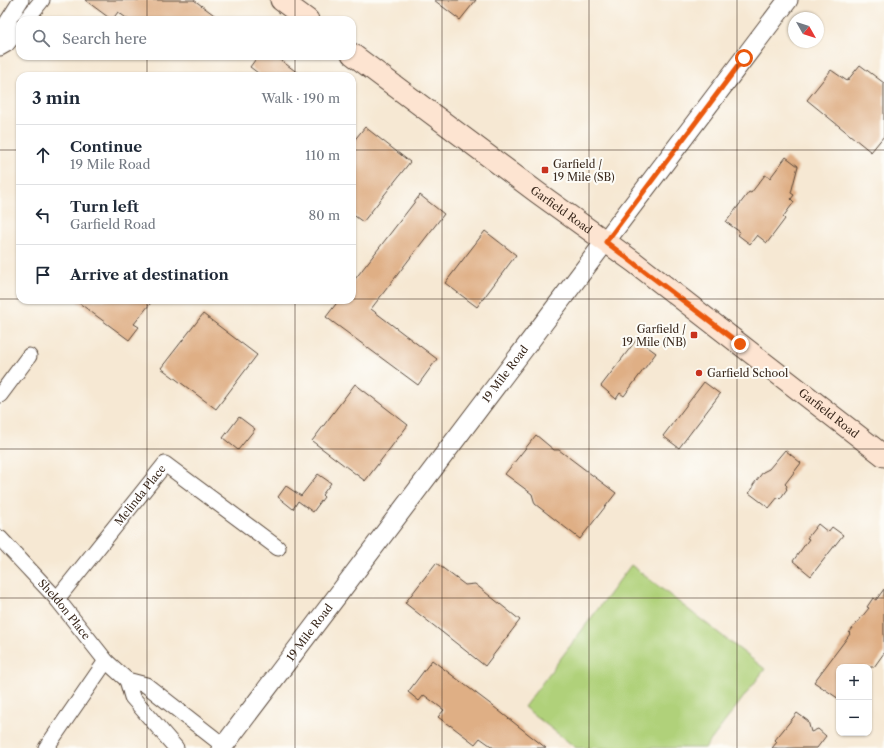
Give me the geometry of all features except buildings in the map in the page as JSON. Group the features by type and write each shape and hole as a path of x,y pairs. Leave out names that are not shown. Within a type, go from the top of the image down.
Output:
{"main road":[{"path":"281,0 303,16"},
{"name":"Garfield Road","path":"356,57 606,242 884,456"}],"street":[{"path":"0,33 21,0"},
{"path":"29,16 42,0"},
{"name":"19 Mile Road","path":"223,747 788,0"},
{"path":"0,48 7,44 16,33"},
{"path":"0,395 29,356"},
{"name":"Melinda Place","path":"57,599 165,464 278,548"},
{"name":"Sheldon Place","path":"1,540 57,599 106,661 127,680 146,685 223,747"},
{"path":"46,748 106,661"},
{"name":"Sheldon Place","path":"127,680 132,697 176,748"}],"green space":[{"path":"631,565 765,669 705,748 576,748 524,707"}],"place":[{"name":"Garfield / 19 Mile (SB)","path":"545,170"},
{"name":"Garfield / 19 Mile (NB)","path":"694,335"},
{"name":"Garfield School","path":"699,373"}],"route":[{"path":"740,344 606,242 744,58"}]}
